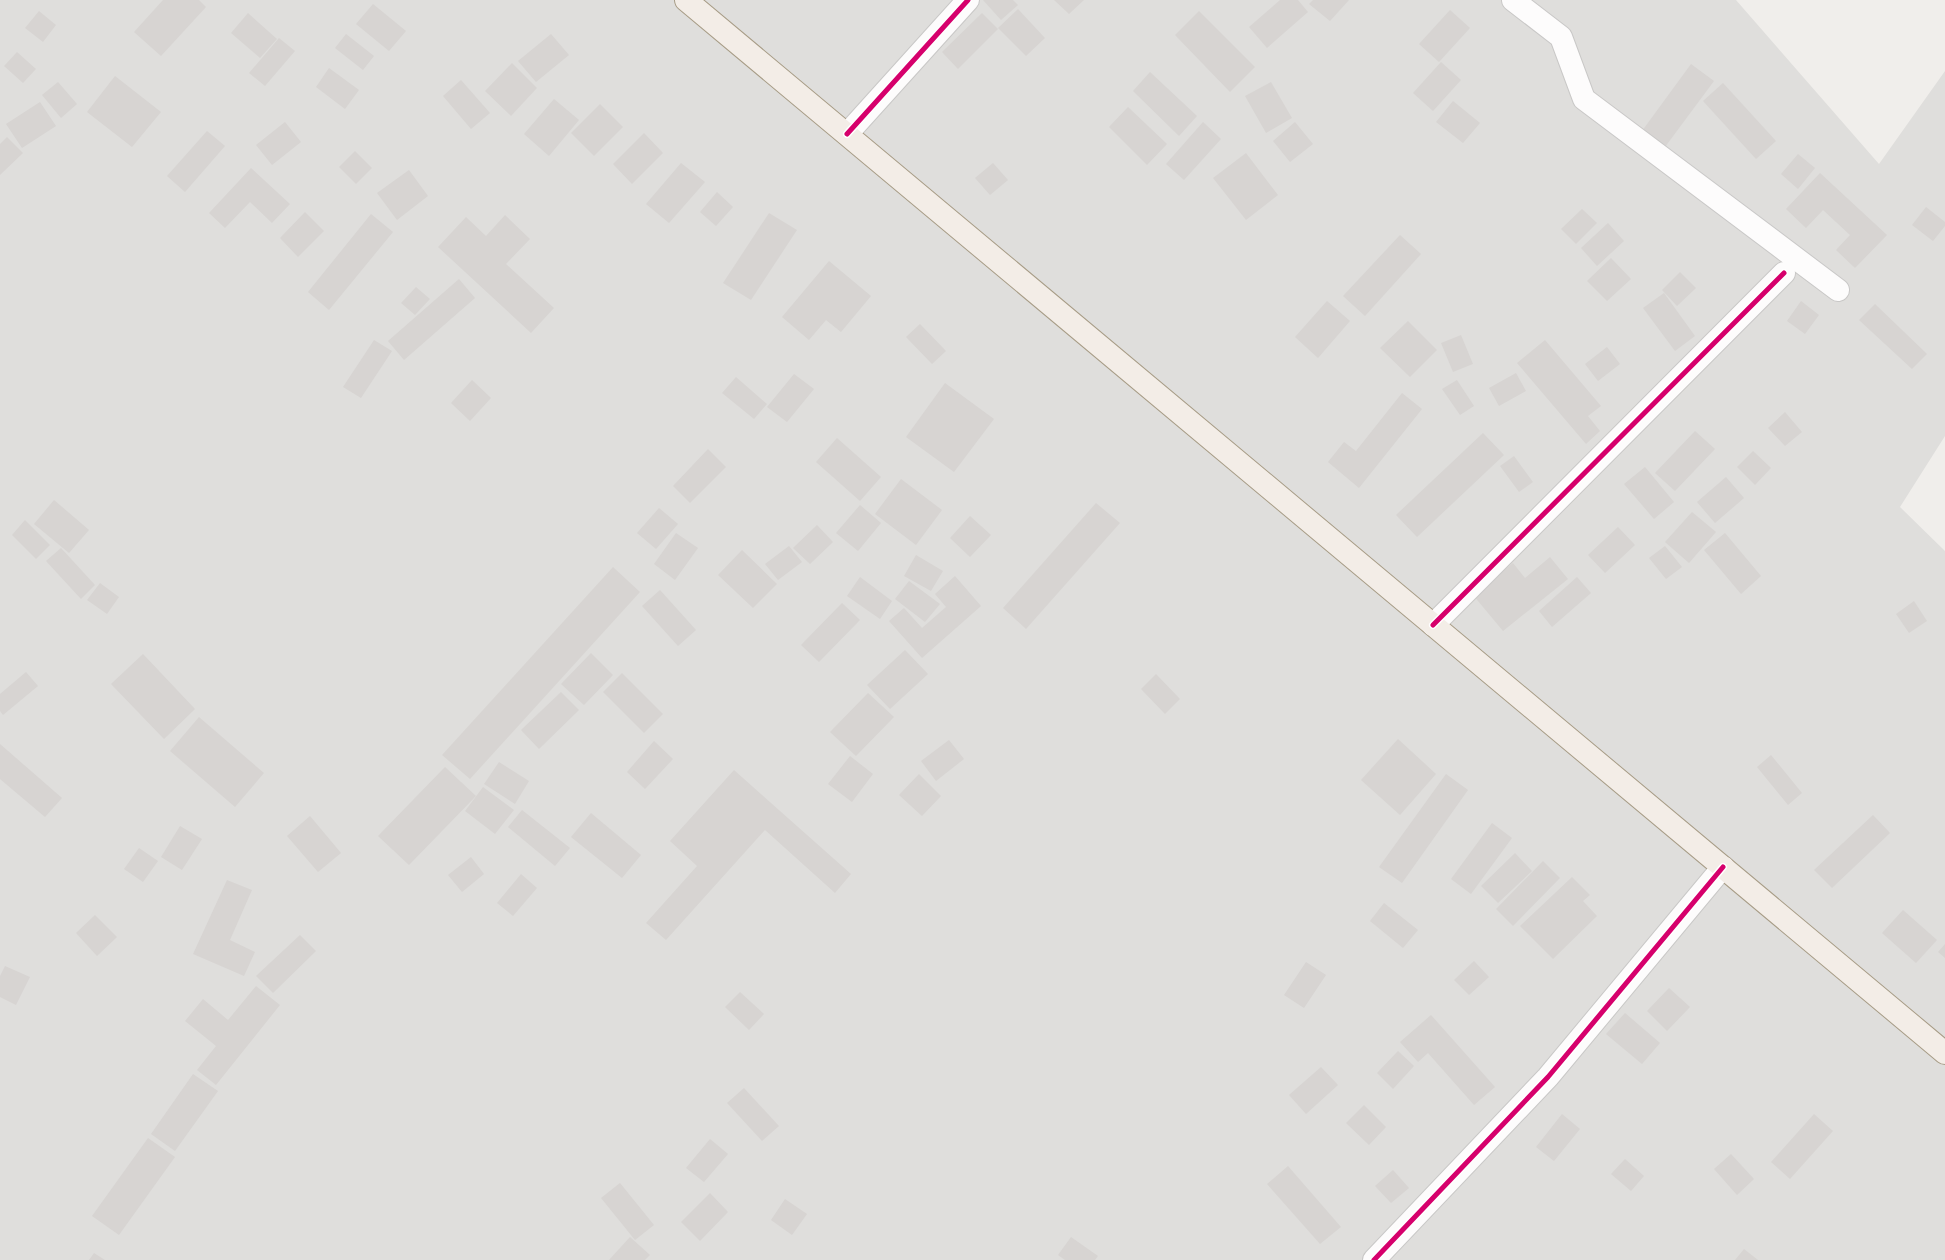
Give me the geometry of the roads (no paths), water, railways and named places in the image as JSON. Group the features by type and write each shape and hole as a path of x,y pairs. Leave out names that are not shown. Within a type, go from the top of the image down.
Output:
{"main road":[{"path":"686,0 1945,1053"}],"street":[{"path":"847,134 968,0"},
{"path":"1513,0 1562,37 1584,99 1838,290"},
{"path":"1433,625 1784,273"},
{"path":"1374,1260 1548,1077 1722,867"}]}
